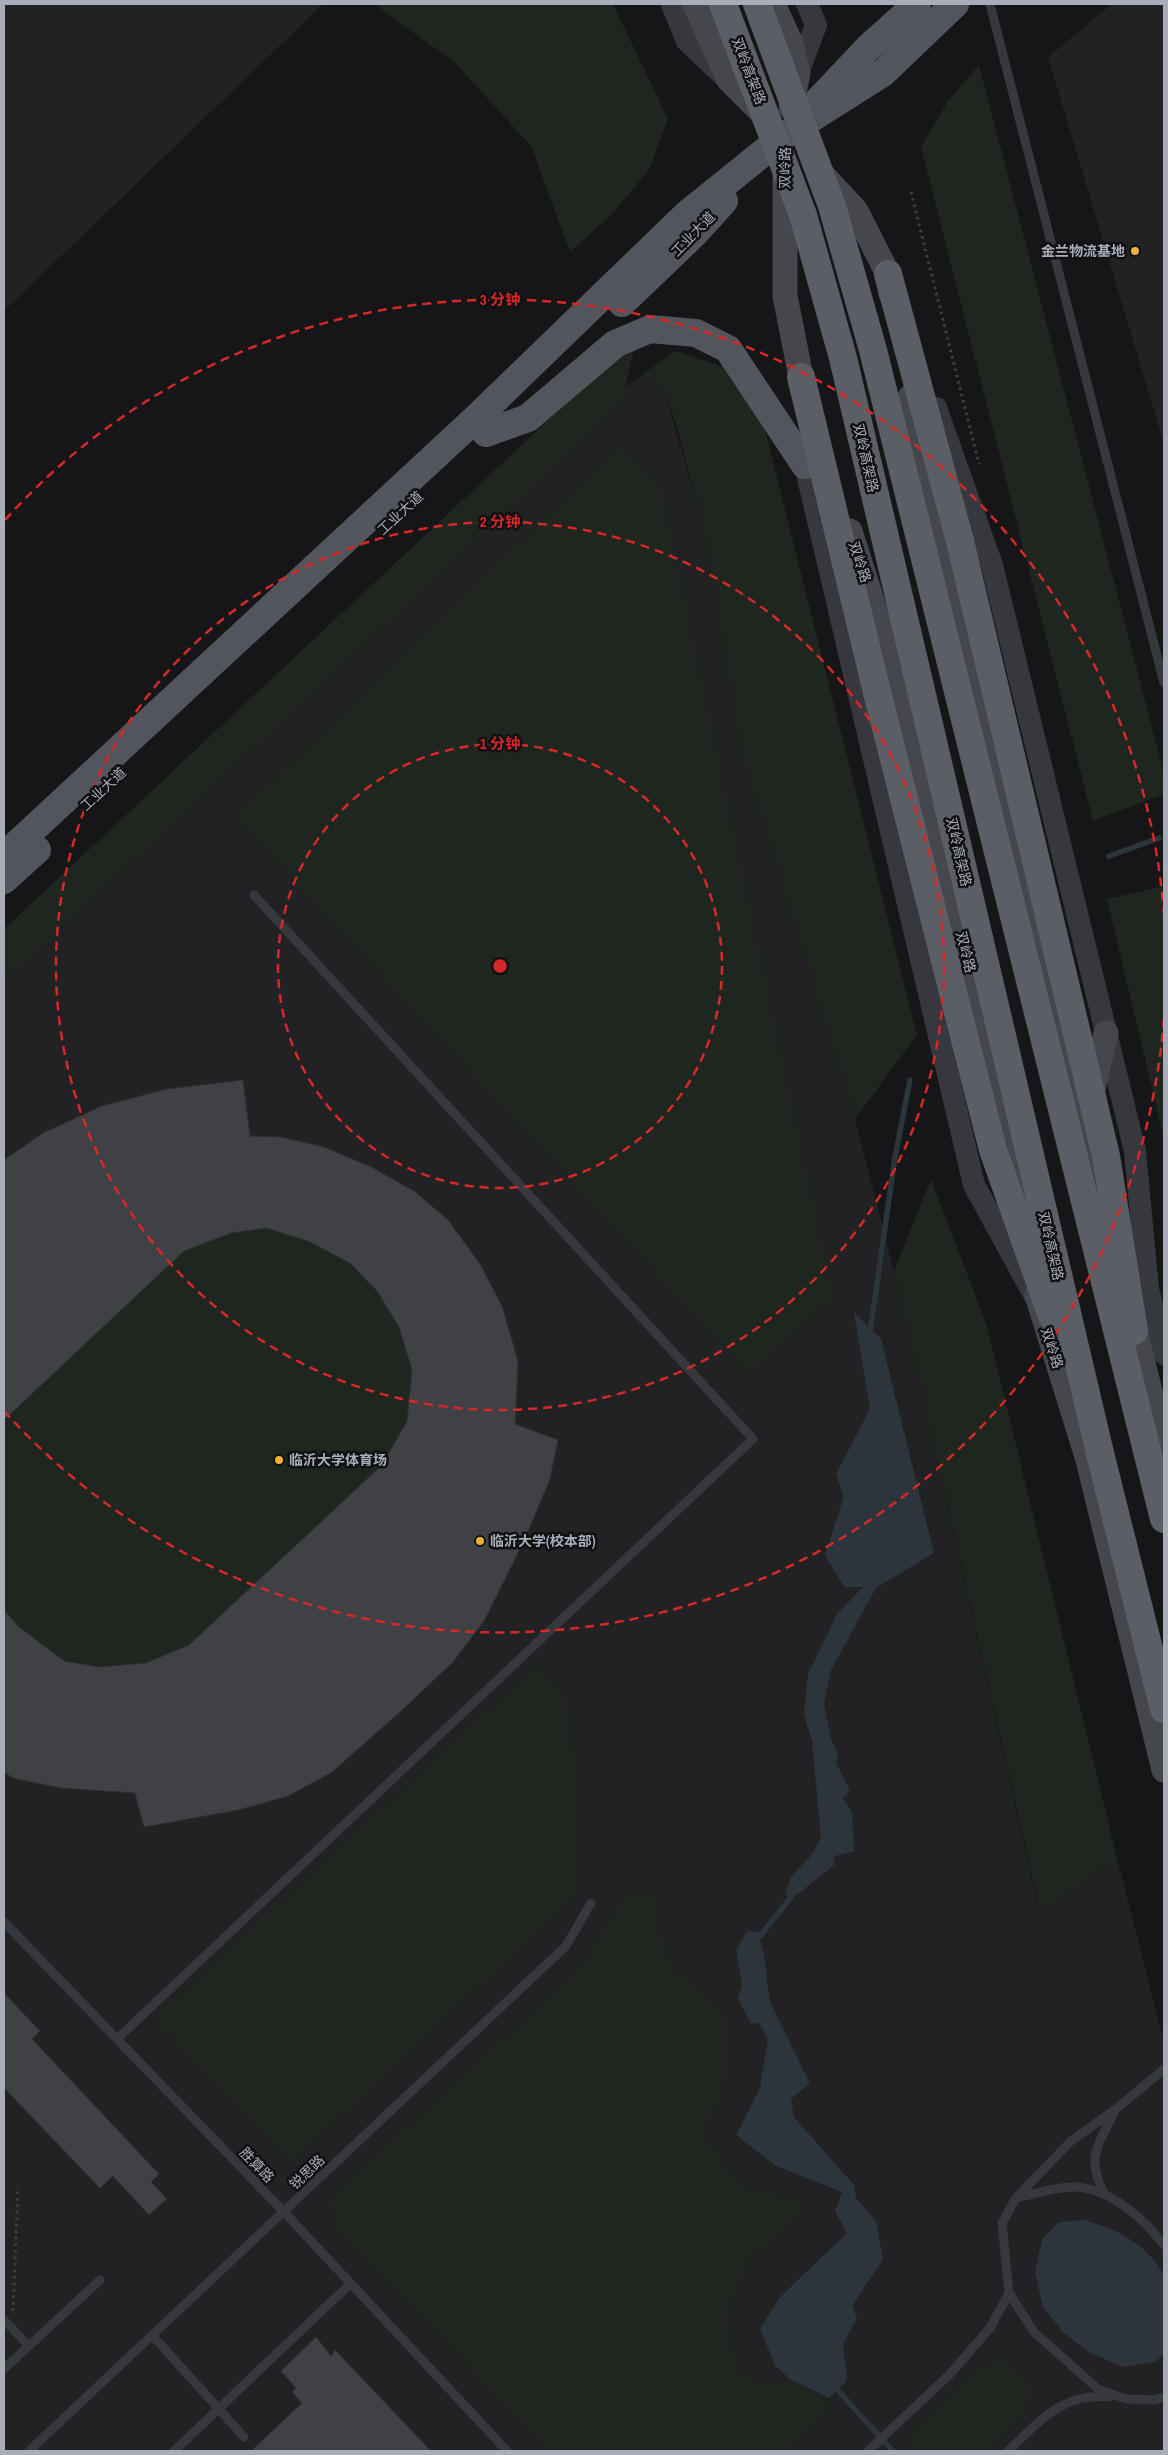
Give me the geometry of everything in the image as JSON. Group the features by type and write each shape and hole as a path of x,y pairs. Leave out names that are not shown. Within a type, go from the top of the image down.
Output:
{"highway":[{"name":"双岭高架路","path":"723,4 803,215 843,358 1099,1449 1164,1709"},
{"path":"757,4 832,206 873,350 1163,1514"},
{"path":"888,274 960,541 1106,1156 1163,1514"},
{"path":"801,377 877,692 993,1150 1099,1449"}],"main road":[{"name":"双岭路","path":"695,4 729,80 785,135 856,211 888,274 936,538 1164,1447"},
{"name":"双岭路","path":"773,4 790,41 798,73 785,135 785,296 801,377 896,676 906,714 1002,1094 1038,1303 1088,1460 1164,1770"},
{"name":"工业大道","path":"4,880 486,433 694,235 868,48 917,4"},
{"name":"工业大道","path":"4,856 474,420 686,214 785,135 883,73 955,4"},
{"path":"486,433 528,418 615,344 650,329 696,332 728,348 805,465"},
{"path":"1083,1130 1106,1033"}],"street":[{"path":"672,4 687,41 729,80"},
{"path":"798,73 816,25 808,4"},
{"path":"888,274 992,565 1136,1151 1148,1289 1164,1354"},
{"path":"801,377 805,465 974,1184 1038,1303"}],"lane":[{"path":"990,4 1164,683"},
{"path":"117,2039 753,1439 254,895"},
{"name":"锐思路","path":"29,2451 566,1946 591,1903"},
{"name":"胜算路","path":"4,1922 284,2213 507,2451"},
{"path":"1126,2399 1098,2389 1034,2332 1009,2293 1002,2223 1016,2198 1072,2141 1116,2109 1164,2069"},
{"path":"1105,2195 1096,2177 1094,2156 1116,2109"},
{"path":"1016,2198 1046,2191 1077,2187 1105,2195 1131,2211 1164,2245"},
{"path":"4,2369 100,2280"},
{"path":"174,2451 350,2284"},
{"path":"868,2451 950,2374 990,2328 1009,2293"},
{"path":"4,2320 28,2346"},
{"path":"153,2336 244,2437"},
{"path":"1008,2451 1047,2414 1070,2400 1095,2396 1155,2400 1164,2397"}],"path":[{"path":"13,2330 18,2187"}],"shaded area":[{"path":"4,4 323,4 4,311"},
{"path":"374,4 613,4 668,119 649,170 611,215 570,252 531,146 454,62"},
{"name":"金兰物流基地","path":"1112,4 1164,4 1164,444 1048,57"},
{"path":"979,65 1164,773 1164,794 1093,821 921,147 948,101"},
{"path":"637,337 621,404 4,981 4,929"},
{"path":"675,351 729,369 762,418 917,1035 855,1119 740,749 703,525 675,421 664,390 643,374"},
{"name":"临沂大学(校本部)","path":"643,374 664,390 703,525 740,749 855,1119 894,1271 1039,1910 1117,1858 1164,2043 1164,2451 4,2451 4,978 607,401"},
{"path":"618,448 659,482 833,1298 748,1373 236,817"},
{"path":"1164,886 1164,1139 1107,899"},
{"name":"临沂大学体育场","path":"243,1080 250,1136 277,1138 303,1143 330,1150 356,1160 381,1171 405,1185 428,1201 448,1219 491,1284 509,1328 518,1367 515,1424 558,1440 550,1479 524,1541 484,1621 453,1662 400,1712 332,1772 238,1810 144,1827 135,1793 85,1791 50,1787 18,1779 4,1772 4,1160 62,1125 123,1100 176,1087"},
{"path":"931,1179 987,1326 1117,1858 1040,1911 894,1271"},
{"path":"854,1313 881,1339 934,1553 876,1588 831,1670 824,1704 831,1739 838,1754 836,1763 850,1790 843,1798 852,1812 854,1851 835,1856 834,1865 794,1897 785,1895 791,1877 811,1856 821,1838 812,1741 804,1714 808,1674 838,1613 863,1587 844,1587 825,1555 844,1496 836,1474 870,1409"},
{"path":"538,1664 565,1694 581,1813 577,1894 292,2162 154,2019"},
{"path":"629,1891 652,1894 667,1962 725,2017 725,2083 703,2133 739,2186 808,2203 747,2262 725,2316 736,2368 752,2381 807,2386 832,2407 784,2451 550,2451 333,2224 330,2198 576,1973"},
{"path":"747,1931 757,1932 763,1949 770,2002 810,2083 791,2099 794,2117 854,2185 856,2198 876,2221 883,2259 852,2306 857,2318 843,2344 847,2380 829,2398 792,2380 776,2367 760,2329 780,2297 847,2233 835,2211 842,2192 776,2166 736,2135 760,2088 768,2039 759,2023 751,2024 738,1999 742,1985 736,1951"},
{"path":"1084,2220 1096,2223 1130,2239 1150,2255 1164,2276 1164,2354 1155,2362 1123,2367 1089,2352 1064,2333 1043,2307 1035,2271 1042,2239 1059,2222"},
{"path":"1006,2362 1030,2387 1028,2411 985,2451 915,2451 910,2446 910,2433 984,2364"}],"building":[{"name":"临沂大学体育场","path":"243,1080 250,1136 280,1137 324,1147 371,1167 414,1191 448,1220 480,1264 502,1306 518,1361 515,1424 558,1440 550,1479 524,1541 484,1621 453,1662 400,1712 332,1772 288,1796 238,1810 144,1827 135,1793 61,1788 13,1778 4,1772 4,1610 19,1627 64,1661 99,1667 146,1663 189,1645 382,1465 407,1421 412,1370 399,1327 377,1291 350,1263 308,1241 266,1228 231,1233 184,1251 4,1420 4,1160 43,1133 102,1106 167,1089"},
{"path":"4,1993 40,2031 32,2039 159,2174 151,2182 167,2199 149,2215 113,2176 100,2188 4,2088"},
{"path":"316,2337 331,2356 335,2350 431,2451 251,2451 302,2403 292,2392 296,2388 281,2371"}],"waterway":[{"path":"1109,856 1159,838"},
{"path":"870,1333 895,1157 910,1080"},
{"path":"755,1942 796,1891"},
{"path":"832,2384 893,2451"}],"place":[{"name":"金兰物流基地","path":"1135,251"},
{"name":"临沂大学体育场","path":"279,1460"},
{"name":"临沂大学(校本部)","path":"480,1541"}]}
